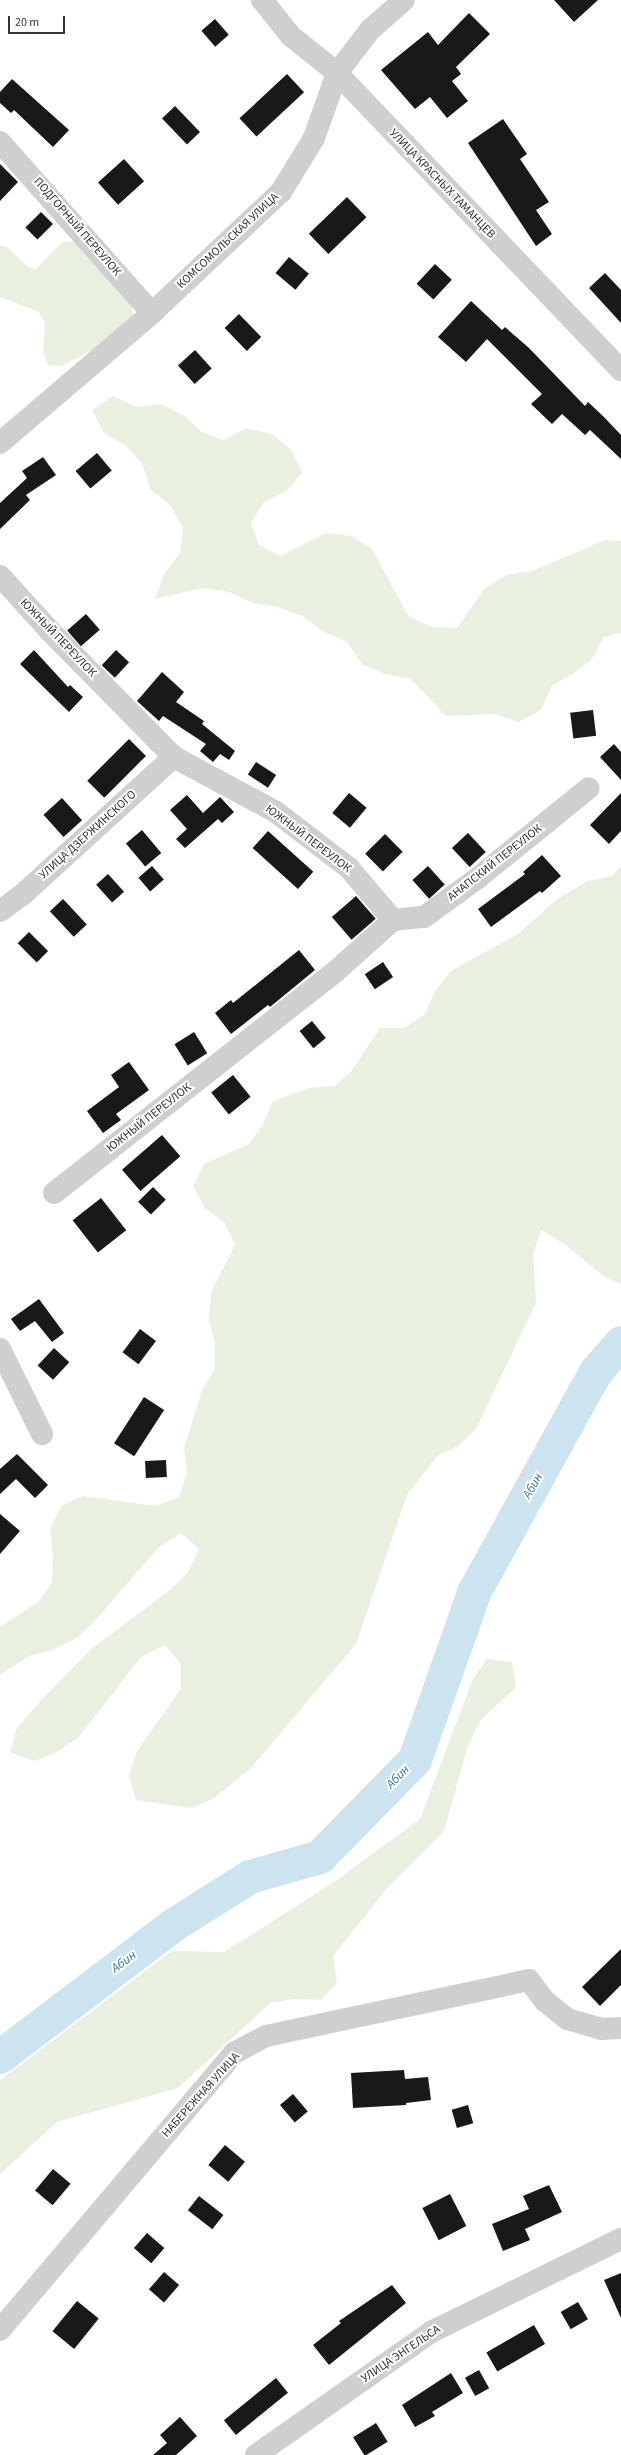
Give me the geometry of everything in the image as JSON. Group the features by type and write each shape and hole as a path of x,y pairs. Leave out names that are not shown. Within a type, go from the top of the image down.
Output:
{"street":[{"name":"УЛИЦА КРАСНЫХ ТАМАНЦЕВ","path":"262,0 291,36 337,73 618,362"},
{"name":"КОМСОМОЛЬСКАЯ УЛИЦА","path":"0,443 152,313 281,192 314,138 337,73 370,30 404,0"},
{"name":"ПОДГОРНЫЙ ПЕРЕУЛОК","path":"0,142 152,313"},
{"name":"ЮЖНЫЙ ПЕРЕУЛОК","path":"0,576 50,631 174,757 276,812 349,868 393,920 336,971 54,1193"},
{"name":"УЛИЦА ДЗЕРЖИНСКОГО","path":"0,911 21,896 174,757"},
{"name":"АНАПСКИЙ ПЕРЕУЛОК","path":"393,920 424,917 479,877 589,788"},
{"path":"0,1348 42,1434"},
{"name":"НАБЕРЕЖНАЯ УЛИЦА","path":"0,2330 234,2053 266,2036 529,1980 545,2001 567,2019 602,2029 621,2028"},
{"name":"УЛИЦА ЭНГЕЛЬСА","path":"256,2455 430,2332 621,2239"}],"green space":[{"path":"74,241 131,302 133,314 126,324 96,348 61,366 48,365 43,352 45,323 39,312 0,297 0,246 7,247 25,264 35,270 62,242"},
{"path":"113,396 136,407 161,404 183,415 202,432 224,440 246,428 272,434 291,450 302,472 288,490 264,502 251,523 259,545 280,556 326,533 351,536 372,549 409,617 432,627 457,628 485,588 507,575 532,571 605,540 621,541 621,633 604,637 592,659 574,673 552,686 541,710 519,722 495,714 446,716 411,679 385,674 362,664 347,642 322,631 302,616 278,607 252,603 229,592 204,588 154,599 165,573 180,553 183,528 170,505 151,490 142,463 125,445 104,433 92,410"},
{"path":"621,866 621,1284 603,1276 563,1243 541,1230 533,1254 536,1303 476,1429 458,1446 437,1456 407,1495 356,1644 250,1769 213,1799 192,1808 136,1800 129,1776 137,1751 181,1689 181,1664 165,1645 141,1657 78,1738 57,1752 34,1761 10,1752 17,1728 34,1708 90,1650 171,1589 188,1572 199,1549 181,1533 158,1548 93,1623 75,1639 52,1650 29,1656 0,1675 0,1627 38,1602 52,1582 53,1556 50,1529 61,1506 82,1496 156,1506 179,1497 187,1473 184,1448 202,1390 215,1369 215,1344 209,1319 211,1292 235,1245 224,1222 205,1208 193,1186 204,1164 249,1144 263,1124 273,1101 309,1088 335,1086 352,1070 380,1028 404,1028 425,1014 435,991 451,971 519,933 557,899 588,881 612,876"},
{"path":"487,1659 512,1662 516,1687 480,1721 468,1745 444,1831 388,1887 333,1956 337,1982 321,2000 294,1999 270,2003 178,2088 57,2122 0,2174 0,2080 172,1951 224,1952 334,1882 420,1819 473,1679"}],"building":[{"path":"554,0 598,0 574,22"},
{"path":"469,13 490,34 456,67 461,74 452,81 468,101 447,118 430,97 415,109 381,70 428,32 438,45"},
{"path":"215,19 229,35 215,47 201,31"},
{"path":"287,74 304,92 257,137 239,118"},
{"path":"12,79 69,130 53,147 14,110 11,113 0,103 0,92"},
{"path":"175,106 200,132 187,144 162,119"},
{"path":"503,119 527,154 520,159 549,202 536,210 552,234 536,246 468,143"},
{"path":"124,159 144,181 118,205 98,182"},
{"path":"0,164 18,182 0,201"},
{"path":"347,197 366,217 328,254 309,234"},
{"path":"41,212 53,224 37,240 25,228"},
{"path":"289,257 309,274 295,290 276,273"},
{"path":"435,264 452,280 433,299 417,284"},
{"path":"605,273 621,290 621,323 589,288"},
{"path":"471,301 502,330 505,327 529,348 585,406 588,402 603,416 621,435 621,459 590,430 585,435 562,414 552,424 531,404 542,394 487,339 466,362 438,337"},
{"path":"239,314 261,337 247,351 225,328"},
{"path":"195,350 212,369 195,384 178,365"},
{"path":"97,453 112,471 90,489 76,471"},
{"path":"43,457 56,475 26,495 30,500 0,529 0,503 27,478 22,471"},
{"path":"86,614 100,630 81,646 67,630"},
{"path":"34,650 68,687 70,685 83,697 69,712 20,664"},
{"path":"116,650 129,662 115,678 102,665"},
{"path":"162,672 184,692 176,702 204,721 202,724 235,751 229,760 220,754 213,762 200,751 206,744 163,716 159,721 137,701"},
{"path":"593,710 596,736 573,739 570,713"},
{"path":"129,739 146,756 104,798 87,781"},
{"path":"614,744 621,752 621,780 600,757"},
{"path":"256,762 276,775 268,788 248,775"},
{"path":"349,793 367,808 350,828 332,813"},
{"path":"621,793 621,831 609,844 590,825"},
{"path":"187,795 203,813 220,797 234,812 222,823 218,819 185,848 176,839 187,829 170,810"},
{"path":"62,798 82,820 63,837 43,815"},
{"path":"142,830 161,853 145,866 126,843"},
{"path":"268,831 313,872 298,889 253,848"},
{"path":"468,833 486,852 470,867 452,848"},
{"path":"385,834 403,852 383,871 365,854"},
{"path":"542,855 561,876 542,893 540,891 491,927 478,909 525,874 523,872"},
{"path":"152,866 164,880 150,891 138,878"},
{"path":"428,866 445,885 429,899 412,880"},
{"path":"108,874 124,892 112,903 96,885"},
{"path":"356,896 376,919 352,940 332,917"},
{"path":"63,899 87,925 74,937 50,911"},
{"path":"29,932 48,951 37,962 18,943"},
{"path":"299,950 315,970 270,1007 268,1005 231,1034 215,1013 231,1000 233,1003"},
{"path":"383,962 393,977 375,989 365,974"},
{"path":"312,1021 326,1038 313,1048 300,1031"},
{"path":"194,1032 207,1053 188,1065 174,1044"},
{"path":"129,1062 149,1090 116,1114 121,1120 103,1133 87,1111 119,1087 111,1075"},
{"path":"233,1075 251,1097 229,1114 211,1093"},
{"path":"162,1135 180,1156 140,1191 122,1170"},
{"path":"153,1187 166,1200 151,1215 138,1202"},
{"path":"101,1198 126,1230 98,1252 73,1220"},
{"path":"39,1299 64,1333 52,1342 35,1321 20,1331 11,1319"},
{"path":"140,1329 156,1341 139,1364 123,1352"},
{"path":"54,1348 69,1362 53,1380 38,1366"},
{"path":"144,1397 164,1410 134,1456 114,1443"},
{"path":"17,1454 48,1485 35,1498 16,1479 0,1494 0,1469"},
{"path":"166,1460 167,1477 146,1478 145,1461"},
{"path":"0,1514 20,1531 0,1554"},
{"path":"621,1949 621,1985 600,2006 582,1987"},
{"path":"404,2070 405,2079 428,2077 431,2100 406,2103 406,2105 353,2108 351,2073"},
{"path":"293,2094 308,2112 295,2123 280,2105"},
{"path":"468,2105 473,2123 457,2128 452,2110"},
{"path":"225,2145 245,2162 228,2182 208,2165"},
{"path":"53,2169 71,2184 53,2205 35,2190"},
{"path":"549,2185 562,2212 525,2229 530,2240 503,2251 492,2224 529,2209 523,2196"},
{"path":"450,2194 466,2226 439,2240 422,2208"},
{"path":"199,2196 223,2215 212,2229 188,2210"},
{"path":"147,2233 164,2248 151,2263 134,2248"},
{"path":"164,2272 179,2285 164,2302 149,2289"},
{"path":"621,2273 621,2318 604,2280"},
{"path":"392,2285 406,2303 329,2365 313,2345 341,2323 339,2321"},
{"path":"77,2301 99,2319 74,2349 52,2331"},
{"path":"578,2302 588,2319 571,2329 561,2312"},
{"path":"534,2325 545,2344 497,2372 486,2352"},
{"path":"479,2370 489,2388 475,2396 465,2378"},
{"path":"451,2373 463,2393 432,2412 435,2416 415,2427 402,2405"},
{"path":"276,2378 288,2393 236,2435 224,2420"},
{"path":"180,2417 197,2436 176,2455 153,2455 167,2443 160,2435"},
{"path":"376,2423 388,2442 364,2455 353,2437"}],"waterway":[{"name":"Абин","path":"0,2057 174,1925 250,1877 320,1857 415,1760 475,1591 596,1372 621,1343"}]}
